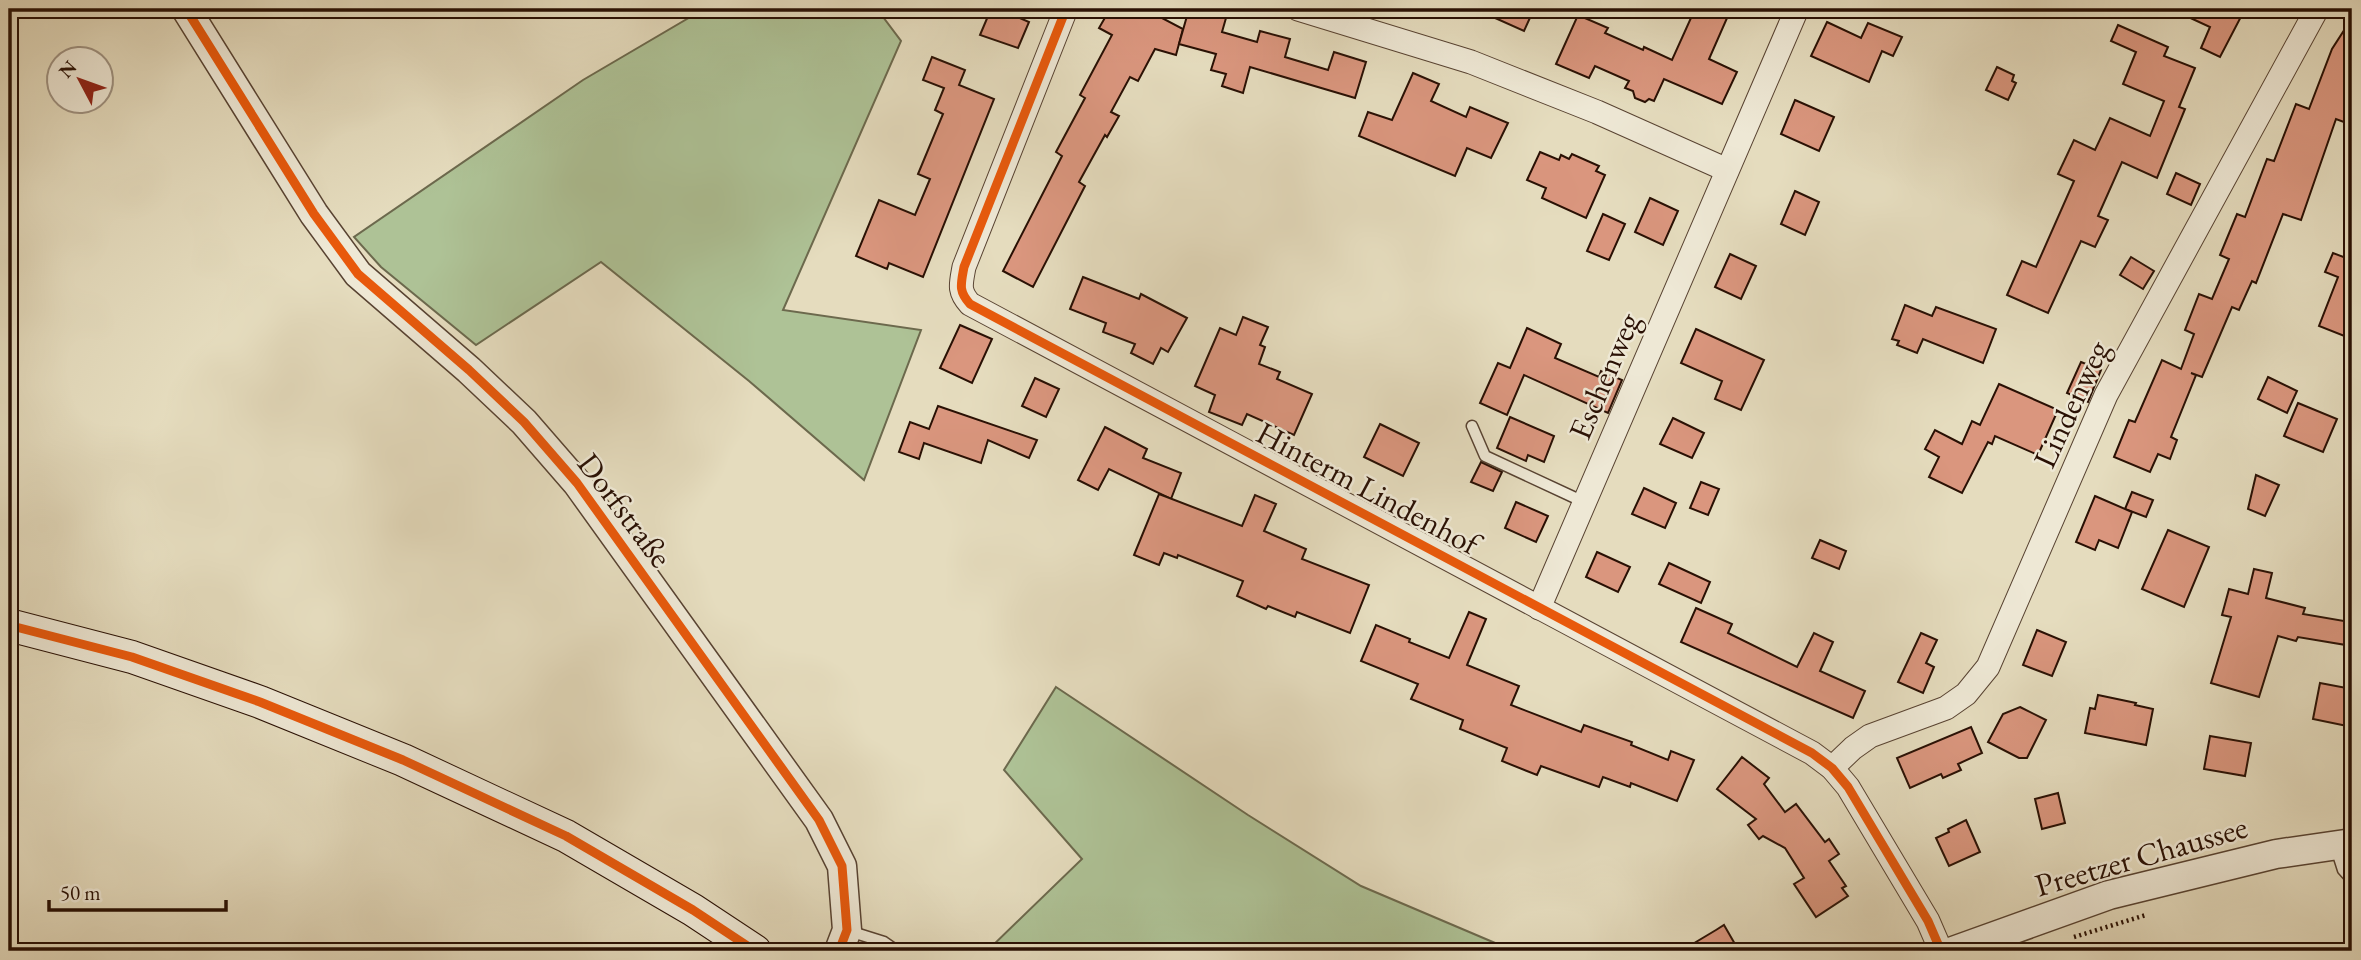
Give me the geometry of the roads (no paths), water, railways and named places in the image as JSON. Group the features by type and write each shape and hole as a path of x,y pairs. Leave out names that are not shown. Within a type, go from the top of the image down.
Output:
{"main road":[{"path":"9,625 158,666 260,702 403,760 566,836 693,910 755,951"}],"street":[{"name":"Dorfstraße","path":"186,9 314,214 358,274 469,370 524,422 551,452 577,483 819,820 842,866 843,941"},
{"name":"Hinterm Lindenhof","path":"1066,9 964,267 961,285 963,296 970,304 1812,753 1832,768 1848,787 1928,921 1941,951"},
{"path":"1298,9 1471,62 1597,112 1727,170"},
{"name":"Eschenweg","path":"1539,608 1797,9"},
{"name":"Lindenweg","path":"1832,768 1853,748 1870,737 1946,708 1966,694 1988,667 2106,396 2317,9"},
{"name":"Preetzer Chaussee","path":"1953,951 2109,895 2276,855 2344,844"}],"lane":[{"path":"1472,426 1485,456 1584,502"},
{"path":"2344,844 2343,870 2352,880"},
{"name":"Dorfstraße","path":"843,941 884,943 897,951"}]}
